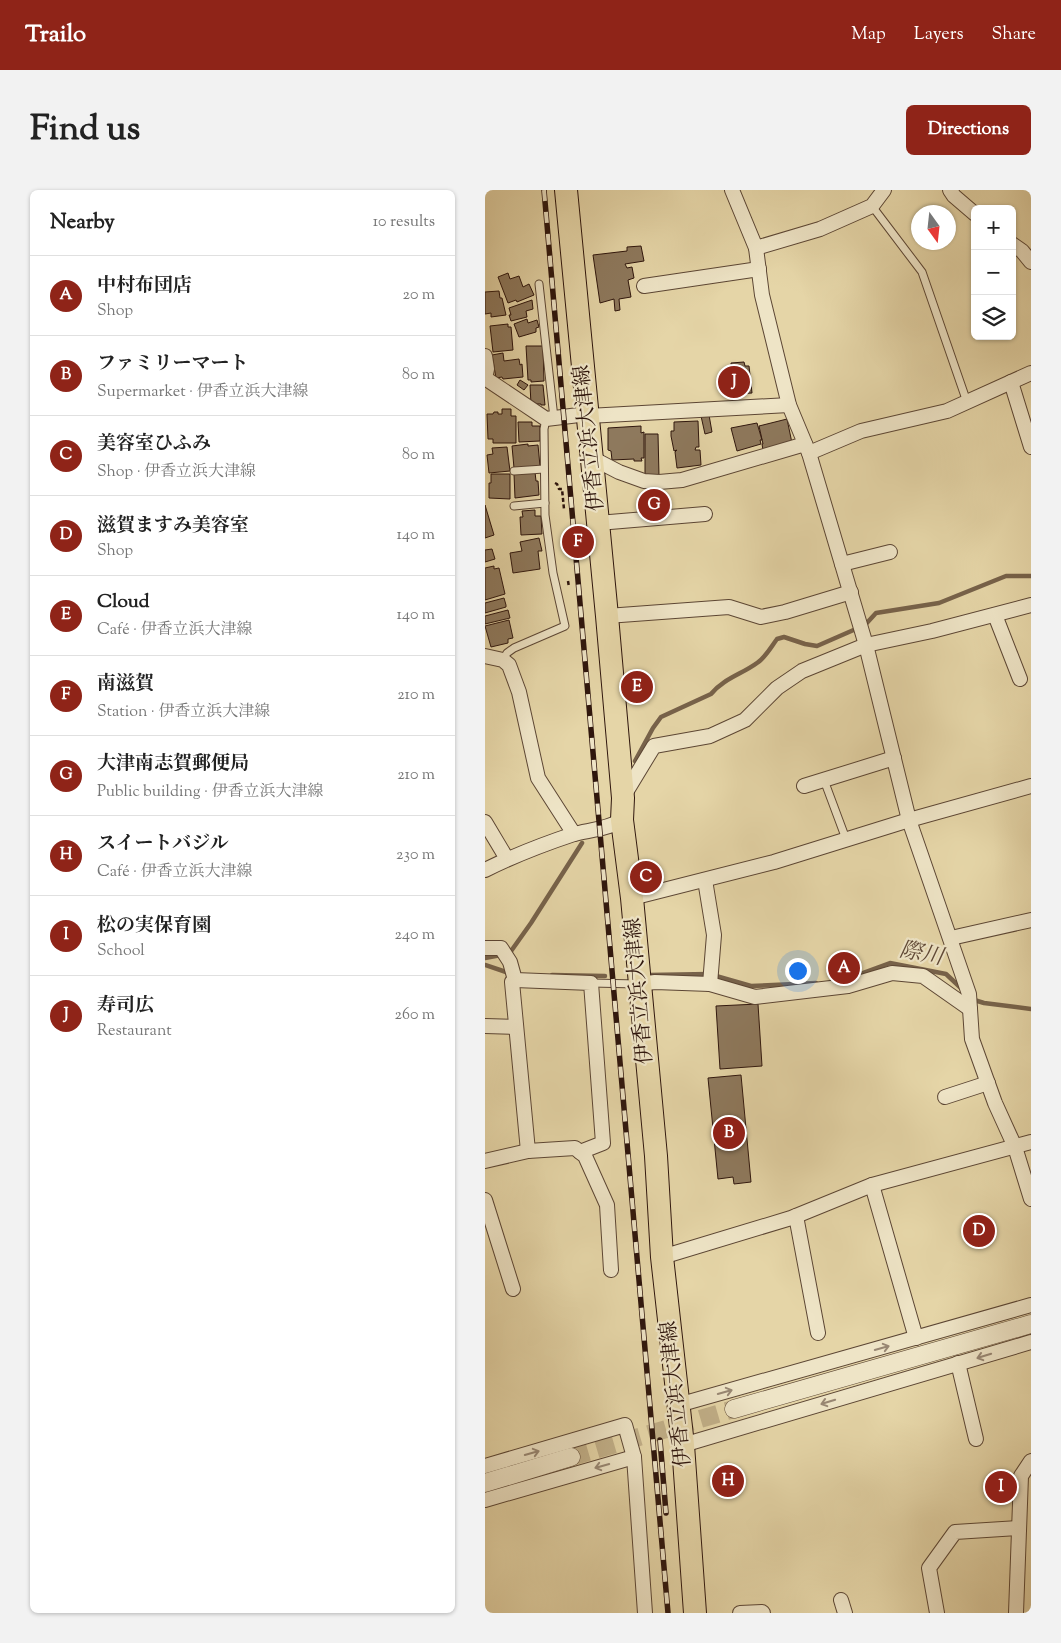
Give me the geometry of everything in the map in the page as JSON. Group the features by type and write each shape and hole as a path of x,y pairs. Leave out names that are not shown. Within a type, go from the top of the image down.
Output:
{"main road":[{"name":"伊香立浜大津線","path":"566,190 607,616 623,798 622,820 632,898 656,1156 662,1257 683,1445 695,1613"}],"street":[{"path":"732,190 756,248 762,295 789,405 807,448 843,564 865,641 909,820 951,938 970,1003 972,1039 1015,1147 1031,1199"},
{"path":"756,248 820,229 872,206 884,190"},
{"path":"950,190 971,211"},
{"path":"1016,247 1031,262"},
{"path":"644,286 759,268"},
{"path":"485,356 487,369 485,378 550,419 579,415 789,405"},
{"path":"592,458 644,481 682,480 807,448 861,431 947,411 1031,373"},
{"path":"1011,382 1031,447"},
{"path":"598,523 705,514"},
{"path":"843,564 890,552"},
{"path":"607,616 729,607 761,617 785,612 851,592"},
{"path":"623,798 654,746 710,736 745,720 777,688 802,671 865,641 932,632 1031,605"},
{"path":"995,614 1020,679"},
{"path":"485,656 503,660 509,664 519,692 538,778 574,834"},
{"path":"804,786 894,758"},
{"path":"632,898 774,862 909,820 1031,786"},
{"path":"485,870 507,859 574,834 614,825 622,820"},
{"path":"485,822 507,859"},
{"path":"705,880 714,935 710,983"},
{"path":"951,938 1031,920"},
{"path":"485,948 501,948 510,963 515,979 512,982 527,1151"},
{"path":"639,984 655,982 710,983 755,997 849,986 892,973 923,976 970,1003"},
{"path":"515,979 591,983 603,1143 580,1152"},
{"path":"485,1026 516,1027"},
{"path":"945,1097 988,1083"},
{"path":"662,1257 796,1216 872,1185 1031,1142"},
{"path":"485,1161 527,1151 575,1148 585,1156 607,1205 611,1270"},
{"path":"872,1185 916,1338"},
{"path":"485,1200 513,1289"},
{"path":"796,1216 819,1333"},
{"path":"679,1405 1031,1305"},
{"path":"734,1409 1031,1324"},
{"path":"683,1445 1031,1342"},
{"path":"958,1363 976,1439"},
{"path":"485,1466 625,1426 634,1457 645,1613"},
{"path":"485,1483 571,1457"},
{"path":"485,1500 634,1457"},
{"path":"1017,1613 1021,1476 1031,1461"},
{"path":"937,1613 929,1568 955,1532 1019,1528"},
{"path":"740,1613 763,1613"}],"lane":[{"path":"872,206 922,272 967,402"},
{"path":"503,660 513,648 565,626 553,573 545,515 544,429 550,419 539,284"},
{"path":"514,471 544,468"},
{"path":"514,506 545,503"},
{"path":"824,780 846,839"},
{"path":"591,983 639,984"}],"path":[{"path":"544,482 557,484 559,489 562,489 564,509"}],"building":[{"path":"641,246 644,261 625,264 627,268 632,267 634,278 628,280 631,297 619,299 620,310 615,311 614,299 600,303 593,255 627,251 627,247"},
{"path":"508,273 510,279 519,276 523,287 529,284 534,295 517,302 516,300 508,303 498,277"},
{"path":"499,291 506,315 491,317 491,313 485,314 485,292"},
{"path":"532,300 533,309 526,311 527,317 511,321 509,308"},
{"path":"527,319 528,323 537,320 539,327 536,328 536,332 519,337 514,324"},
{"path":"508,324 508,327 511,327 513,350 493,352 490,326"},
{"path":"526,346 543,346 544,381 531,382 531,380 528,380"},
{"path":"503,353 504,361 519,359 520,365 522,364 523,377 496,378 492,355"},
{"path":"744,362 745,366 749,366 752,393 733,394 731,363"},
{"path":"520,380 528,385 524,390 517,385"},
{"path":"530,385 543,385 545,405 531,404"},
{"path":"502,409 511,409 511,416 516,416 516,443 493,443 493,439 488,439 487,414 498,412 498,414 502,414"},
{"path":"709,415 712,432 705,434 701,416"},
{"path":"787,419 792,443 763,450 759,426"},
{"path":"698,421 699,447 696,447 695,450 700,450 701,465 677,468 675,452 677,450 674,451 671,436 671,431 674,431 674,422"},
{"path":"518,422 532,422 532,426 540,426 540,441 519,442"},
{"path":"757,423 762,440 760,440 761,444 737,451 731,428"},
{"path":"641,426 641,433 644,432 644,458 641,458 642,461 634,461 634,459 612,460 611,451 608,450 608,428"},
{"path":"645,434 658,434 659,476 645,477"},
{"path":"528,444 528,446 538,445 540,466 514,468 512,446"},
{"path":"507,447 510,471 489,473 487,455 493,454 492,448"},
{"path":"535,472 539,495 515,498 514,474"},
{"path":"491,474 510,474 510,499 489,498"},
{"path":"647,489 658,489 660,512 649,513"},
{"path":"485,505 494,535 485,538"},
{"path":"535,510 535,516 541,516 542,534 521,535 520,517 523,517 522,511"},
{"path":"539,538 542,551 538,551 540,569 513,573 510,553 522,551 520,542"},
{"path":"492,549 495,559 485,562 485,550"},
{"path":"494,566 494,569 499,568 505,594 485,600 485,568"},
{"path":"504,598 506,607 485,613 485,603"},
{"path":"508,610 510,618 485,624 485,616"},
{"path":"509,620 513,638 508,639 508,643 491,647 485,626"},
{"path":"758,1004 762,1066 720,1069 716,1006"},
{"path":"741,1075 751,1182 734,1184 733,1177 718,1179 708,1078"}],"waterway":[{"path":"635,761 661,717 711,694 721,684 760,661 777,639 784,637 817,646 865,625 876,613 939,603 1006,576 1031,576"},
{"path":"509,954 582,843"},
{"path":"485,958 501,955"},
{"name":"際川","path":"841,981 890,963 946,974 962,989"},
{"name":"際川","path":"485,965 509,973"},
{"name":"際川","path":"650,975 709,974 751,986 816,983"},
{"name":"際川","path":"552,975 605,976"},
{"name":"際川","path":"971,999 984,1003 1031,1009"}],"tunnel":[{"path":"571,1457 734,1409"}],"railway":[{"path":"544,190 668,1613"},
{"path":"660,1440 666,1513"}],"place":[{"name":"寿司広","path":"734,382"},
{"name":"大津南志賀郵便局","path":"654,505"},
{"name":"南滋賀","path":"578,542"},
{"name":"Cloud","path":"637,687"},
{"name":"美容室ひふみ","path":"646,877"},
{"name":"中村布団店","path":"844,968"},
{"name":"ファミリーマート","path":"729,1133"},
{"name":"滋賀ますみ美容室","path":"979,1231"},
{"name":"スイートバジル","path":"728,1481"},
{"name":"松の実保育園","path":"1001,1487"}]}
